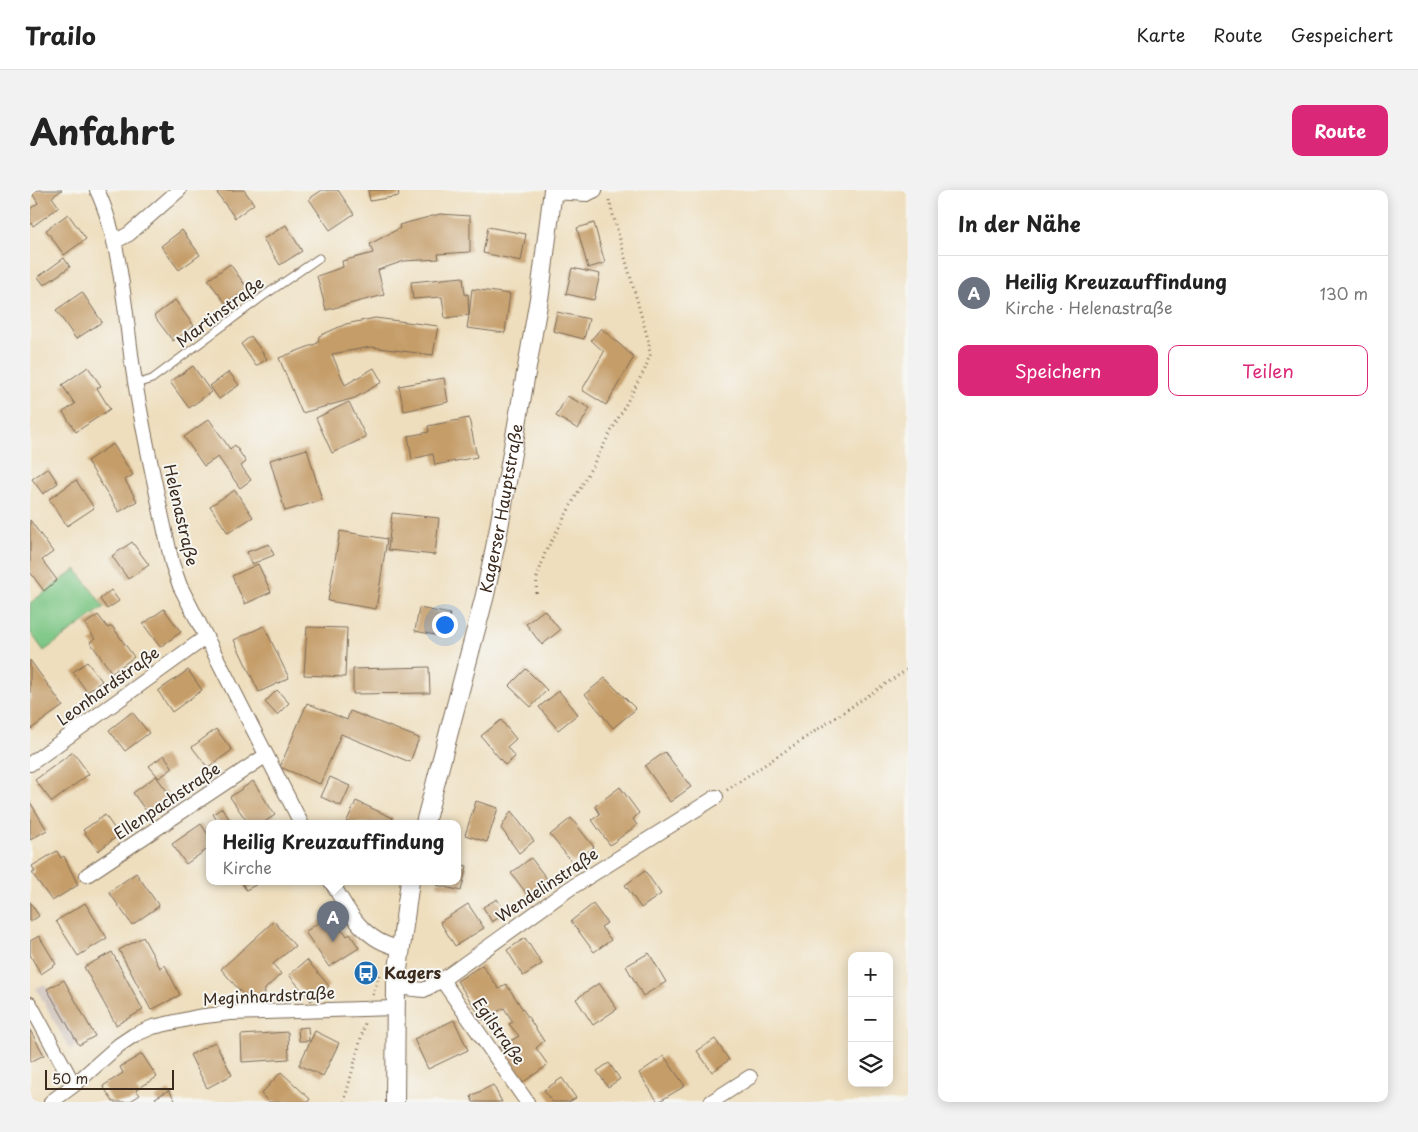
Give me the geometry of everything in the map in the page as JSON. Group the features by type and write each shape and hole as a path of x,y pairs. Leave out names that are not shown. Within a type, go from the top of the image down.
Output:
{"street":[{"name":"Helenastraße","path":"97,190 105,206 114,242 136,384 172,563 180,586 265,756 299,820"},
{"path":"114,242 129,234 179,190"},
{"path":"553,191 587,194 595,190"},
{"name":"Kagerser Hauptstraße","path":"425,820 485,595 496,542 540,293 553,191"},
{"name":"Leonhardstraße","path":"30,764 206,637"},
{"name":"Ellenpachstraße","path":"88,875 265,756"},
{"name":"Wendelinstraße","path":"396,987 424,990 442,980 569,890 716,797"},
{"path":"333,885 349,914 366,932 387,946 400,948"},
{"path":"395,1102 396,987 409,885"},
{"name":"Egilstraße","path":"442,980 527,1102"},
{"path":"30,1004 74,1085"},
{"name":"Meginhardstraße","path":"51,1102 74,1085 119,1045 134,1035 197,1017 230,1013 395,1008"},
{"path":"711,1102 750,1077"}],"lane":[{"name":"Martinstraße","path":"136,384 152,379 265,295 319,258"}],"path":[{"path":"536,593 537,578 544,553 650,355 649,343 606,190"},
{"path":"716,797 908,669"}],"shaded area":[{"path":"45,984 79,1045 70,1050 36,988"}],"green space":[{"path":"76,569 104,607 44,651 30,632 30,603"}],"building":[{"path":"30,190 62,190 52,197 59,207 33,226 30,222 30,209 38,203"},
{"path":"221,190 244,190 254,204 235,218 217,193"},
{"path":"322,190 338,190 354,214 330,230 309,199"},
{"path":"368,190 398,190 399,196 370,201"},
{"path":"68,214 86,239 64,255 46,230"},
{"path":"440,214 470,216 470,252 438,254 439,259 404,261 378,270 384,295 326,310 317,276 343,267 342,261 373,253 370,244 400,228 399,225"},
{"path":"594,223 605,263 588,268 577,228"},
{"path":"286,225 302,251 280,265 263,239"},
{"path":"488,227 526,234 521,261 483,253"},
{"path":"182,230 200,255 179,270 161,246"},
{"path":"64,258 70,267 44,285 38,277"},
{"path":"230,264 248,289 226,304 208,280"},
{"path":"572,268 600,274 594,300 566,294"},
{"path":"463,277 465,295 468,294 469,315 445,318 442,297 413,299 411,282"},
{"path":"472,289 510,294 505,333 467,328"},
{"path":"82,292 102,322 76,339 56,310"},
{"path":"175,300 194,326 173,341 154,316"},
{"path":"557,312 589,319 584,339 553,331"},
{"path":"375,318 438,326 433,355 371,347 332,354 345,385 374,368 382,382 355,398 302,413 279,358 318,343 319,336 346,324"},
{"path":"601,328 634,357 606,405 582,390 604,352 591,340"},
{"path":"251,336 267,359 256,366 241,344"},
{"path":"193,366 211,392 189,408 170,382"},
{"path":"88,367 101,386 97,388 110,409 76,432 63,412 75,404 62,385"},
{"path":"229,372 239,385 219,399 210,386"},
{"path":"444,378 448,402 404,411 399,386"},
{"path":"567,396 590,408 578,429 556,416"},
{"path":"349,402 366,437 332,453 316,418"},
{"path":"469,418 477,457 435,465 433,454 412,459 408,436 429,432 428,426"},
{"path":"209,419 230,449 235,445 246,462 241,466 251,480 240,488 218,457 204,466 184,437"},
{"path":"113,444 133,475 125,480 137,501 119,512 87,461"},
{"path":"307,449 322,500 285,511 270,460"},
{"path":"48,468 58,483 43,494 32,479"},
{"path":"76,480 94,508 67,526 49,499"},
{"path":"235,490 253,517 228,533 210,506"},
{"path":"392,513 439,518 435,555 388,550"},
{"path":"30,520 53,552 42,560 57,580 44,591 30,572"},
{"path":"340,531 387,539 376,609 328,601"},
{"path":"132,542 149,565 128,579 112,556"},
{"path":"269,544 274,555 252,564 247,552"},
{"path":"258,564 271,592 245,604 232,576"},
{"path":"111,590 119,601 107,609 100,599"},
{"path":"419,608 450,614 445,637 415,631"},
{"path":"164,609 181,632 160,647 143,624"},
{"path":"544,610 560,630 542,645 526,624"},
{"path":"98,615 108,628 112,626 134,657 112,673 90,642 95,639 85,624"},
{"path":"264,626 289,678 259,692 234,640"},
{"path":"307,627 347,628 345,677 304,675"},
{"path":"30,660 63,706 31,729 30,728"},
{"path":"87,662 102,681 87,692 73,672"},
{"path":"429,667 430,693 353,694 353,669"},
{"path":"526,669 547,690 531,707 509,686"},
{"path":"188,670 202,690 172,712 158,691"},
{"path":"605,678 636,709 613,728 585,694"},
{"path":"277,690 289,703 277,715 265,702"},
{"path":"559,691 578,714 558,730 539,707"},
{"path":"307,703 347,720 350,711 419,738 410,762 341,734 320,784 280,767"},
{"path":"132,712 149,733 125,751 109,730"},
{"path":"501,720 516,739 507,747 515,757 505,765 481,736"},
{"path":"216,729 232,750 208,768 192,747"},
{"path":"73,752 89,774 52,802 35,780"},
{"path":"665,752 691,787 670,802 645,766"},
{"path":"164,755 173,768 159,778 149,766"},
{"path":"156,776 172,798 149,815 133,793"},
{"path":"330,777 350,786 341,806 321,797"},
{"path":"253,781 275,815 268,820 246,820 230,797"},
{"path":"620,787 639,813 633,819 637,825 610,845 592,820 600,814 595,806"},
{"path":"356,801 393,818 392,820 347,820"},
{"path":"476,801 498,808 487,842 465,835"},
{"path":"30,802 47,830 30,840"},
{"path":"222,808 230,820 217,820 213,814"},
{"path":"511,811 534,841 519,853 501,828"},
{"path":"105,815 119,835 98,851 83,830"},
{"path":"571,818 594,847 573,863 550,835"},
{"path":"201,824 206,832 206,850 186,864 172,844"},
{"path":"57,851 61,858 64,856 78,885 52,901 32,873 35,872 32,866"},
{"path":"531,858 550,883 530,898 511,873"},
{"path":"461,865 467,866 461,891 437,885 461,885"},
{"path":"645,871 661,894 641,908 625,885"},
{"path":"136,873 159,906 132,925 109,892"},
{"path":"243,885 255,885 246,890"},
{"path":"497,899 506,913 492,922 483,907"},
{"path":"30,902 39,916 30,922"},
{"path":"85,903 107,938 78,956 56,921"},
{"path":"468,904 484,928 455,946 440,922"},
{"path":"593,904 607,923 601,927 611,940 594,952 571,921"},
{"path":"329,915 340,932 343,930 347,936 350,934 359,948 329,967 305,932"},
{"path":"274,921 295,946 273,964 281,974 265,989 264,1004 251,1004 221,969"},
{"path":"39,936 56,964 41,974 30,955 30,941"},
{"path":"143,937 160,968 165,965 180,995 151,1010 119,950"},
{"path":"525,938 542,964 523,976 507,950"},
{"path":"112,952 143,1010 116,1025 84,967"},
{"path":"649,953 666,982 643,996 626,966"},
{"path":"307,960 329,986 311,1001 289,975"},
{"path":"482,965 499,989 506,984 544,1041 536,1048 548,1065 522,1083 498,1048 519,1036 509,1024 513,1022 504,1008 483,1020 457,981"},
{"path":"64,980 95,1036 79,1045 47,989"},
{"path":"599,983 617,1009 593,1025 576,999"},
{"path":"454,1020 468,1050 428,1069 414,1039"},
{"path":"308,1027 309,1041 299,1041 298,1028"},
{"path":"30,1030 44,1055 30,1062"},
{"path":"315,1031 339,1043 323,1076 299,1065"},
{"path":"288,1032 289,1059 242,1062 241,1035"},
{"path":"715,1039 729,1060 712,1072 697,1051"},
{"path":"215,1042 232,1075 207,1088 190,1055"},
{"path":"142,1054 157,1077 136,1090 140,1095 129,1102 113,1102 103,1086 123,1073 120,1067"},
{"path":"664,1056 685,1086 658,1102 639,1073"},
{"path":"609,1063 620,1079 608,1087 597,1071"},
{"path":"281,1072 310,1099 308,1102 269,1102 261,1094"},
{"path":"562,1078 576,1098 569,1102 552,1102 544,1090"},
{"path":"493,1085 502,1102 473,1102 471,1096"},
{"path":"169,1090 176,1102 158,1102 155,1098"}],"place":[{"name":"Heilig Kreuzauffindung","path":"333,942"},
{"name":"Kagers","path":"366,973"}]}
